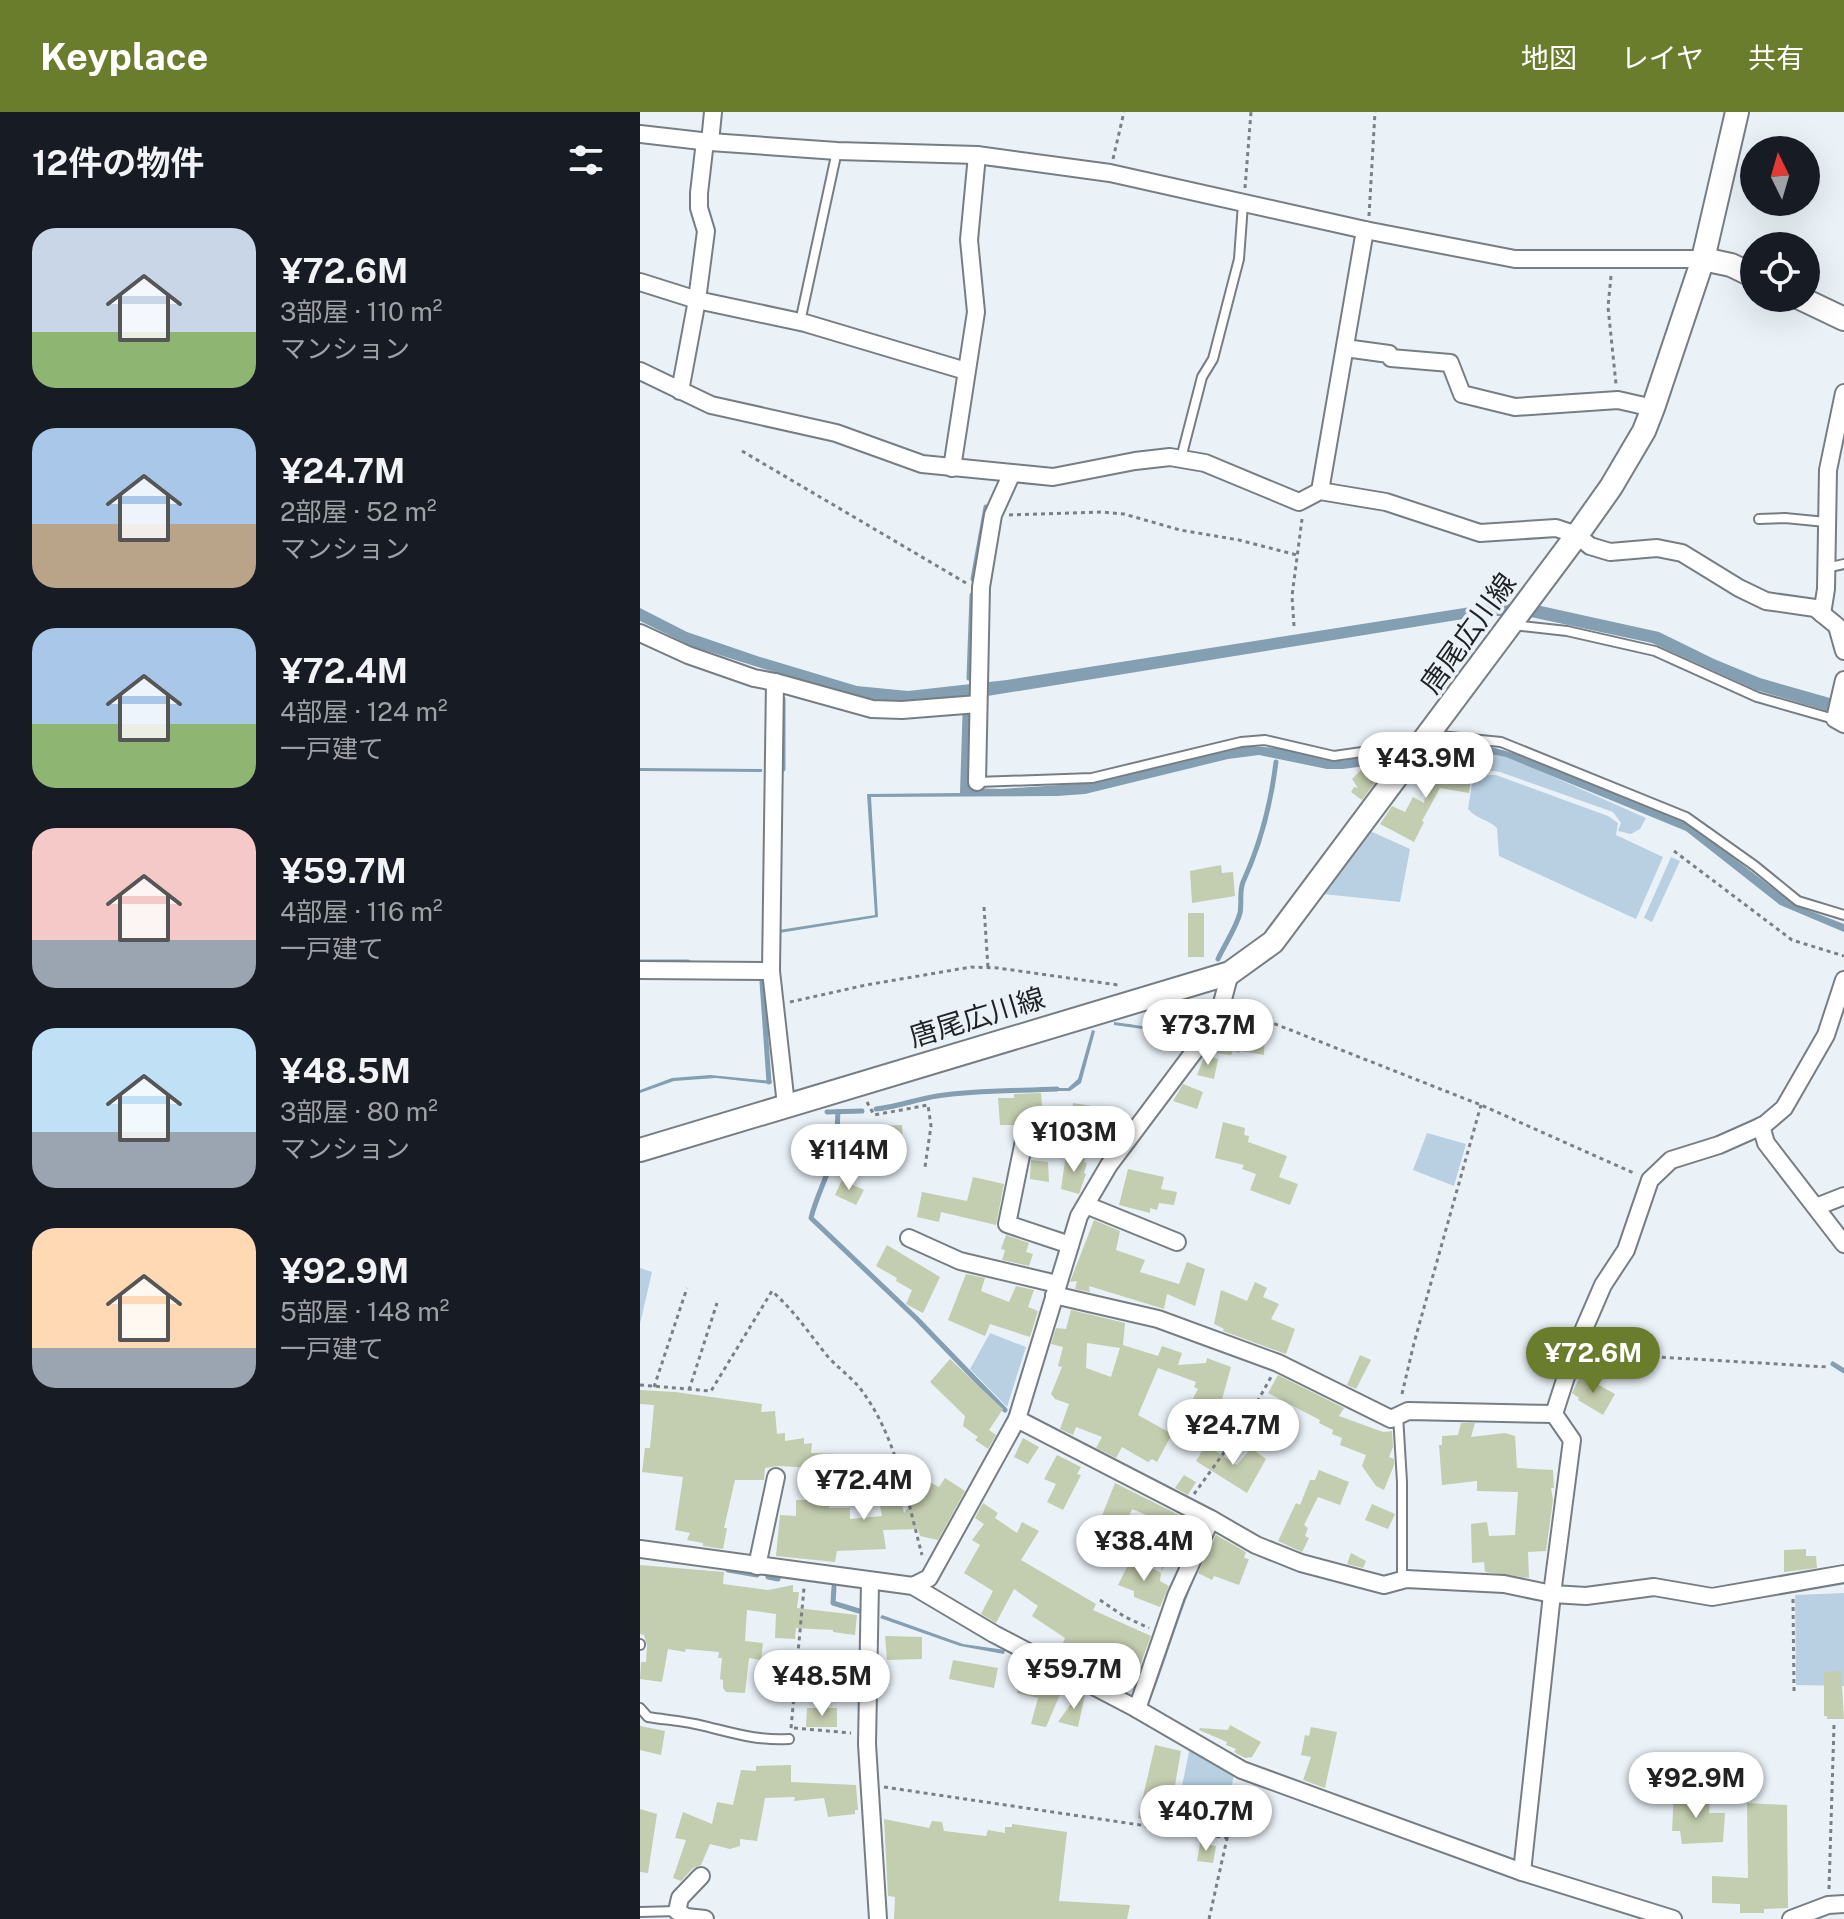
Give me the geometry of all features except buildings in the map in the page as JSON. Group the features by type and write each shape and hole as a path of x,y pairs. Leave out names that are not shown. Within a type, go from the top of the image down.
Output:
{"main road":[{"name":"唐尾広川線","path":"640,1150 1230,973 1273,942 1577,535 1611,487 1644,431 1703,259 1737,112"},
{"path":"1703,259 1740,269"},
{"path":"1820,308 1844,319"}],"street":[{"path":"680,391 706,231 699,208 699,193 713,112"},
{"path":"641,138 837,151 977,155 1110,173 1243,204 1515,259 1703,259"},
{"path":"952,468 976,312 969,240 977,155"},
{"path":"1320,491 1366,230"},
{"path":"640,282 697,300 800,322 966,371"},
{"path":"1345,348 1389,354 1391,358 1450,363 1462,394 1515,407 1618,400 1653,408"},
{"path":"640,371 711,405 836,433 922,464 1053,477 1170,457 1205,463 1299,502 1320,491 1386,502 1480,533 1556,528 1577,535 1590,546 1610,552 1657,548 1682,553 1766,601 1815,608 1840,624 1844,651"},
{"path":"1822,614 1826,589 1828,470 1838,454 1844,393"},
{"path":"977,782 981,591 993,515 1012,473"},
{"path":"640,633 701,660 754,678 872,709 902,710 978,702"},
{"path":"1838,720 1844,680"},
{"path":"775,682 771,971 786,1105"},
{"path":"640,970 771,971"},
{"path":"913,1586 929,1578 1017,1419 1070,1245 1086,1205 1109,1165 1208,1033 1222,1003 1230,973"},
{"path":"1554,1414 1574,1352 1603,1285 1626,1250 1650,1180 1671,1160 1719,1145 1761,1126 1784,1108 1826,1035 1844,980"},
{"path":"1027,1126 1007,1224 1070,1245"},
{"path":"1761,1126 1766,1143 1844,1244"},
{"path":"1816,1207 1844,1196"},
{"path":"1086,1205 1177,1242"},
{"path":"909,1238 960,1261 1158,1319 1278,1363 1391,1419 1408,1411 1554,1414"},
{"path":"1522,1872 1572,1440 1554,1414"},
{"path":"1017,1419 1256,1545 1301,1563 1384,1585 1402,1580 1504,1584 1552,1594 1586,1596 1654,1587 1712,1597 1844,1574"},
{"path":"757,1566 776,1477"},
{"path":"1137,1709 1176,1596 1211,1519"},
{"path":"640,1549 913,1586 1242,1770 1522,1872 1673,1919"},
{"path":"870,1582 867,1734 878,1919"},
{"path":"701,1876 680,1898 677,1911 686,1917 705,1919"},
{"path":"1791,1919 1836,1905"}],"lane":[{"path":"800,322 837,151"},
{"path":"1181,459 1202,377 1213,359 1239,259 1243,204"},
{"path":"1759,519 1826,522"},
{"path":"1826,568 1844,564"},
{"path":"1518,615 1567,631 1655,651 1757,697 1838,720"},
{"path":"977,782 1092,778 1241,742 1265,740 1334,756 1423,744 1501,742 1686,817 1798,901 1844,915"},
{"path":"1398,1414 1402,1580"},
{"path":"640,1708 648,1717 703,1725 734,1735 766,1741 789,1739"},
{"path":"640,1912 677,1911"}],"path":[{"path":"1110,173 1124,112"},
{"path":"1243,204 1251,112"},
{"path":"1366,230 1373,181 1375,112"},
{"path":"1612,260 1608,307 1618,400"},
{"path":"742,451 981,591"},
{"path":"1294,626 1292,596 1304,508 1302,500"},
{"path":"993,515 1124,514 1180,530 1239,540 1297,555"},
{"path":"1674,851 1792,940 1844,956"},
{"path":"984,907 988,968"},
{"path":"775,1005 971,967 1128,987 1156,995"},
{"path":"1222,1003 1481,1105 1650,1180"},
{"path":"859,1084 874,1115 928,1105 931,1126 925,1167"},
{"path":"1398,1414 1414,1343 1481,1105"},
{"path":"654,1387 687,1288"},
{"path":"640,1385 711,1391 772,1291 793,1310 827,1356 859,1388 879,1420 897,1462 929,1578"},
{"path":"689,1390 717,1303"},
{"path":"1574,1352 1828,1367"},
{"path":"1186,1506 1246,1422 1278,1363"},
{"path":"789,1739 805,1573"},
{"path":"1793,1583 1794,1691"},
{"path":"1100,1600 1125,1617 1163,1634"},
{"path":"1834,1725 1836,1905"},
{"path":"791,1728 867,1734"},
{"path":"1209,1919 1242,1770"},
{"path":"869,1784 1228,1838"}],"shaded area":[{"path":"1496,603 1541,606 1659,632 1760,678 1844,702 1844,716 1756,690 1652,643 1526,616 1482,616 969,699 971,788 1090,783 1246,746 1280,748 1342,761 1434,742 1487,746 1521,755 1680,820 1795,905 1844,924 1844,932 1780,905 1686,831 1506,757 1434,749 1373,765 1343,769 1327,769 1259,755 1228,759 1085,794 871,797 878,917 779,933 779,930 875,915 867,794 960,793 963,699 896,703 847,695 691,646 640,621 640,608 687,632 760,657 857,686 908,691 1007,680"},
{"path":"1434,748 1500,753 1646,818 1640,829 1631,834 1618,831 1621,823 1613,812 1500,772 1430,762 1426,779 1421,781 1412,776"},
{"path":"640,768 762,769 762,772 640,771"},
{"path":"1482,775 1496,775 1608,816 1618,823 1616,835 1663,857 1636,919 1499,856 1497,828 1468,809 1472,784"},
{"path":"1370,831 1410,849 1400,902 1323,894"},
{"path":"1671,857 1680,861 1652,922 1644,918"},
{"path":"1197,1000 1200,1000 1190,1045 1181,1045 1143,1029 1114,1025 1114,1022 1140,1026 1187,1041"},
{"path":"1092,1030 1095,1031 1081,1083 1070,1091 1051,1091 1051,1088 1068,1088 1078,1079"},
{"path":"710,1075 772,1081 771,1084 716,1078 674,1081 640,1093 640,1090 672,1078"},
{"path":"1427,1133 1466,1144 1454,1186 1413,1170"},
{"path":"640,1268 652,1272 640,1324"},
{"path":"990,1333 1026,1347 1007,1407 970,1369"},
{"path":"1197,1564 1200,1565 1149,1704 1146,1701 1160,1668 1173,1621"},
{"path":"1844,1593 1844,1686 1796,1685 1795,1595"},
{"path":"882,1615 963,1644 1005,1650 1004,1654 960,1646 880,1618"},
{"path":"1190,1747 1234,1775 1222,1834 1174,1825"}],"waterway":[{"path":"973,579 986,507"},
{"path":"969,678 972,595"},
{"path":"783,699 783,769"},
{"path":"1218,959 1240,913 1242,886 1264,824 1276,762"},
{"path":"640,962 688,962"},
{"path":"762,982 769,1082"},
{"path":"876,1109 952,1094 1057,1089"},
{"path":"827,1112 862,1111"},
{"path":"838,1112 834,1154 811,1218 916,1318 1005,1410"},
{"path":"1833,1364 1844,1371"},
{"path":"728,1570 757,1575"},
{"path":"768,1577 778,1579"},
{"path":"834,1587 833,1603 859,1611"}]}
